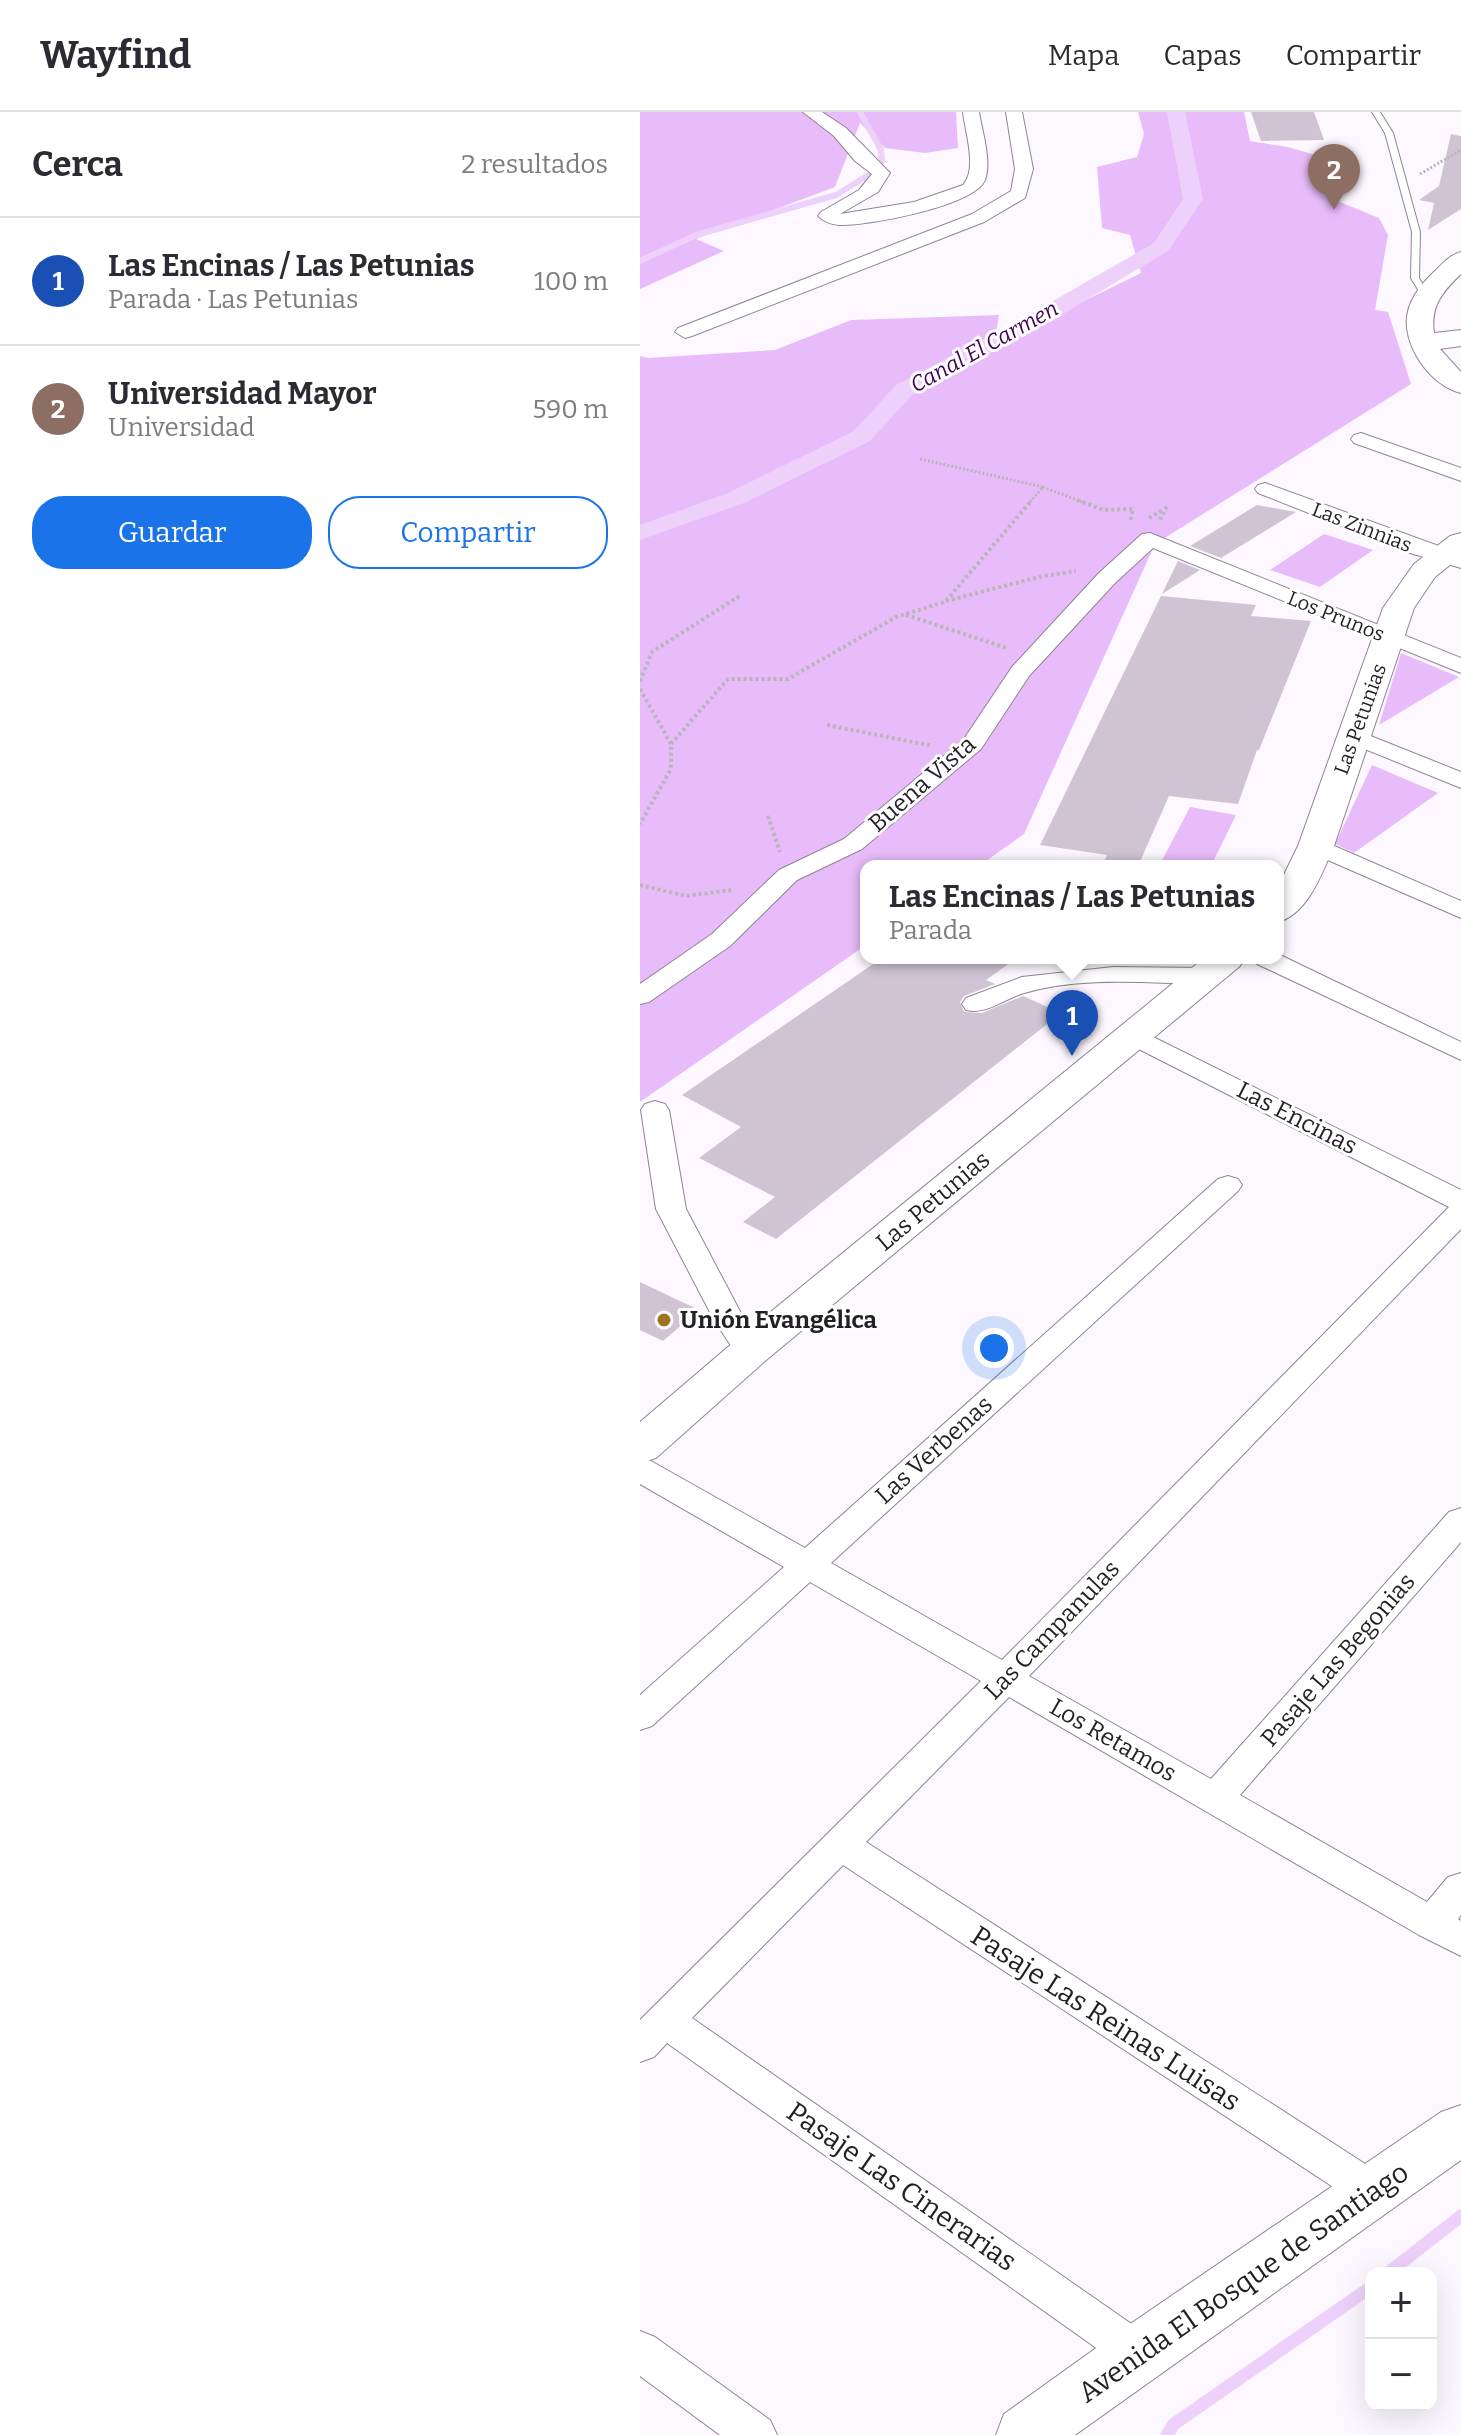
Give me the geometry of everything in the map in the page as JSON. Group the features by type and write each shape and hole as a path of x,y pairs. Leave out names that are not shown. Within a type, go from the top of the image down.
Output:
{"street":[{"path":"811,112 840,132 861,157 881,173 868,193 827,216 839,220 949,198 969,190 977,178 971,112"},
{"path":"685,332 978,218 1019,194 1024,169 1014,112"},
{"path":"1461,260 1426,296 1421,319 1425,346 1444,374 1461,385"},
{"path":"1425,346 1437,340 1461,338"},
{"path":"1361,439 1461,475"},
{"name":"Las Zinnias","path":"1265,489 1454,553"},
{"name":"Buena Vista","path":"640,996 721,940 788,875 853,844 973,744 1020,672 1120,565 1150,539"},
{"name":"Los Prunos","path":"1150,539 1461,666"},
{"name":"Las Petunias","path":"1284,903 1300,883 1316,846 1390,638 1392,624 1416,578 1454,553"},
{"path":"1353,736 1461,781"},
{"path":"1316,846 1461,910"},
{"path":"1278,964 1461,1052"},
{"path":"975,1004 1019,986 1061,979 1216,967"},
{"name":"Las Petunias","path":"640,1447 750,1351 1216,967"},
{"name":"Las Encinas","path":"1133,1035 1461,1202"},
{"path":"655,1110 671,1209 729,1320 750,1351"},
{"name":"Las Verbenas","path":"640,1716 1228,1185"},
{"name":"Las Campanulas","path":"652,2032 1005,1679 1461,1212"},
{"name":"Los Retamos","path":"640,1469 1447,1932"},
{"name":"Pasaje Las Begonias","path":"1215,1799 1461,1520"},
{"name":"Pasaje Las Reinas Luisas","path":"840,1844 1373,2191"},
{"path":"1447,1932 1461,1888"},
{"name":"Pasaje Las Cinerarias","path":"652,2032 1138,2353"},
{"name":"Avenida El Bosque de Santiago","path":"1026,2435 1138,2353 1461,2129"},
{"path":"640,2351 755,2435"}],"lane":[{"path":"1376,112 1389,133 1400,171 1416,232 1415,278 1426,296"}],"path":[{"path":"1400,171 1422,174 1461,150"},
{"path":"920,459 1043,487 1104,510 1133,509 1128,531 1166,508 1150,539"},
{"path":"945,602 1043,487"},
{"path":"671,744 728,679 788,679 905,614 1039,577 1120,565"},
{"path":"640,681 652,652 741,595"},
{"path":"905,614 1033,657"},
{"path":"640,689 671,744 671,769 640,824"},
{"path":"827,725 935,746 952,761"},
{"path":"640,885 663,895 712,896 788,875 768,816"}],"shaded area":[{"path":"640,112 956,112 958,148 925,153 885,148 860,123 835,187 696,239 724,251 640,289"},
{"path":"1138,112 1244,112 1250,141 1288,147 1329,159 1335,200 1379,218 1388,235 1375,310 1388,312 1411,384 1155,544 1024,834 987,860 860,860 860,949 640,1102 640,356 775,350 851,320 999,315 994,345 1141,273 1130,235 1102,228 1097,167 1137,157 1144,134"},
{"path":"1324,534 1373,550 1320,587 1270,570"},
{"path":"1401,653 1459,677 1379,725"},
{"path":"1372,765 1438,793 1354,853 1335,844"},
{"path":"1190,807 1236,815 1214,860 1162,860"}],"building":[{"path":"1251,112 1314,112 1324,140 1261,141"},
{"path":"1451,134 1461,136 1461,209 1428,230 1434,203 1419,200 1439,186"},
{"path":"1257,505 1296,512 1221,558 1190,546"},
{"path":"1178,561 1200,570 1162,594"},
{"path":"1161,596 1256,605 1251,616 1311,621 1238,804 1169,796 1141,860 1105,860 1107,855 1040,845"},
{"path":"873,964 1009,964 986,980 995,984 964,996 960,1002 964,1012 982,1013 1023,996 1061,1013 776,1239 743,1222 775,1197 699,1158 741,1127 682,1095"},
{"name":"Unión Evangélica","path":"640,1282 699,1310 663,1341 640,1330"}],"waterway":[{"path":"860,112 881,150 882,161"},
{"name":"Canal El Carmen","path":"640,533 736,498 862,436 904,390 1040,318 1161,247 1193,199 1176,112"},
{"path":"640,261 696,235 836,195 870,174"},
{"path":"1396,2267 1461,2216"},
{"path":"1167,2435 1174,2424 1365,2291"}],"place":[{"name":"Universidad Mayor","path":"1334,210"},
{"name":"Las Encinas / Las Petunias","path":"1072,1056"},
{"name":"Unión Evangélica","path":"664,1320"}]}
